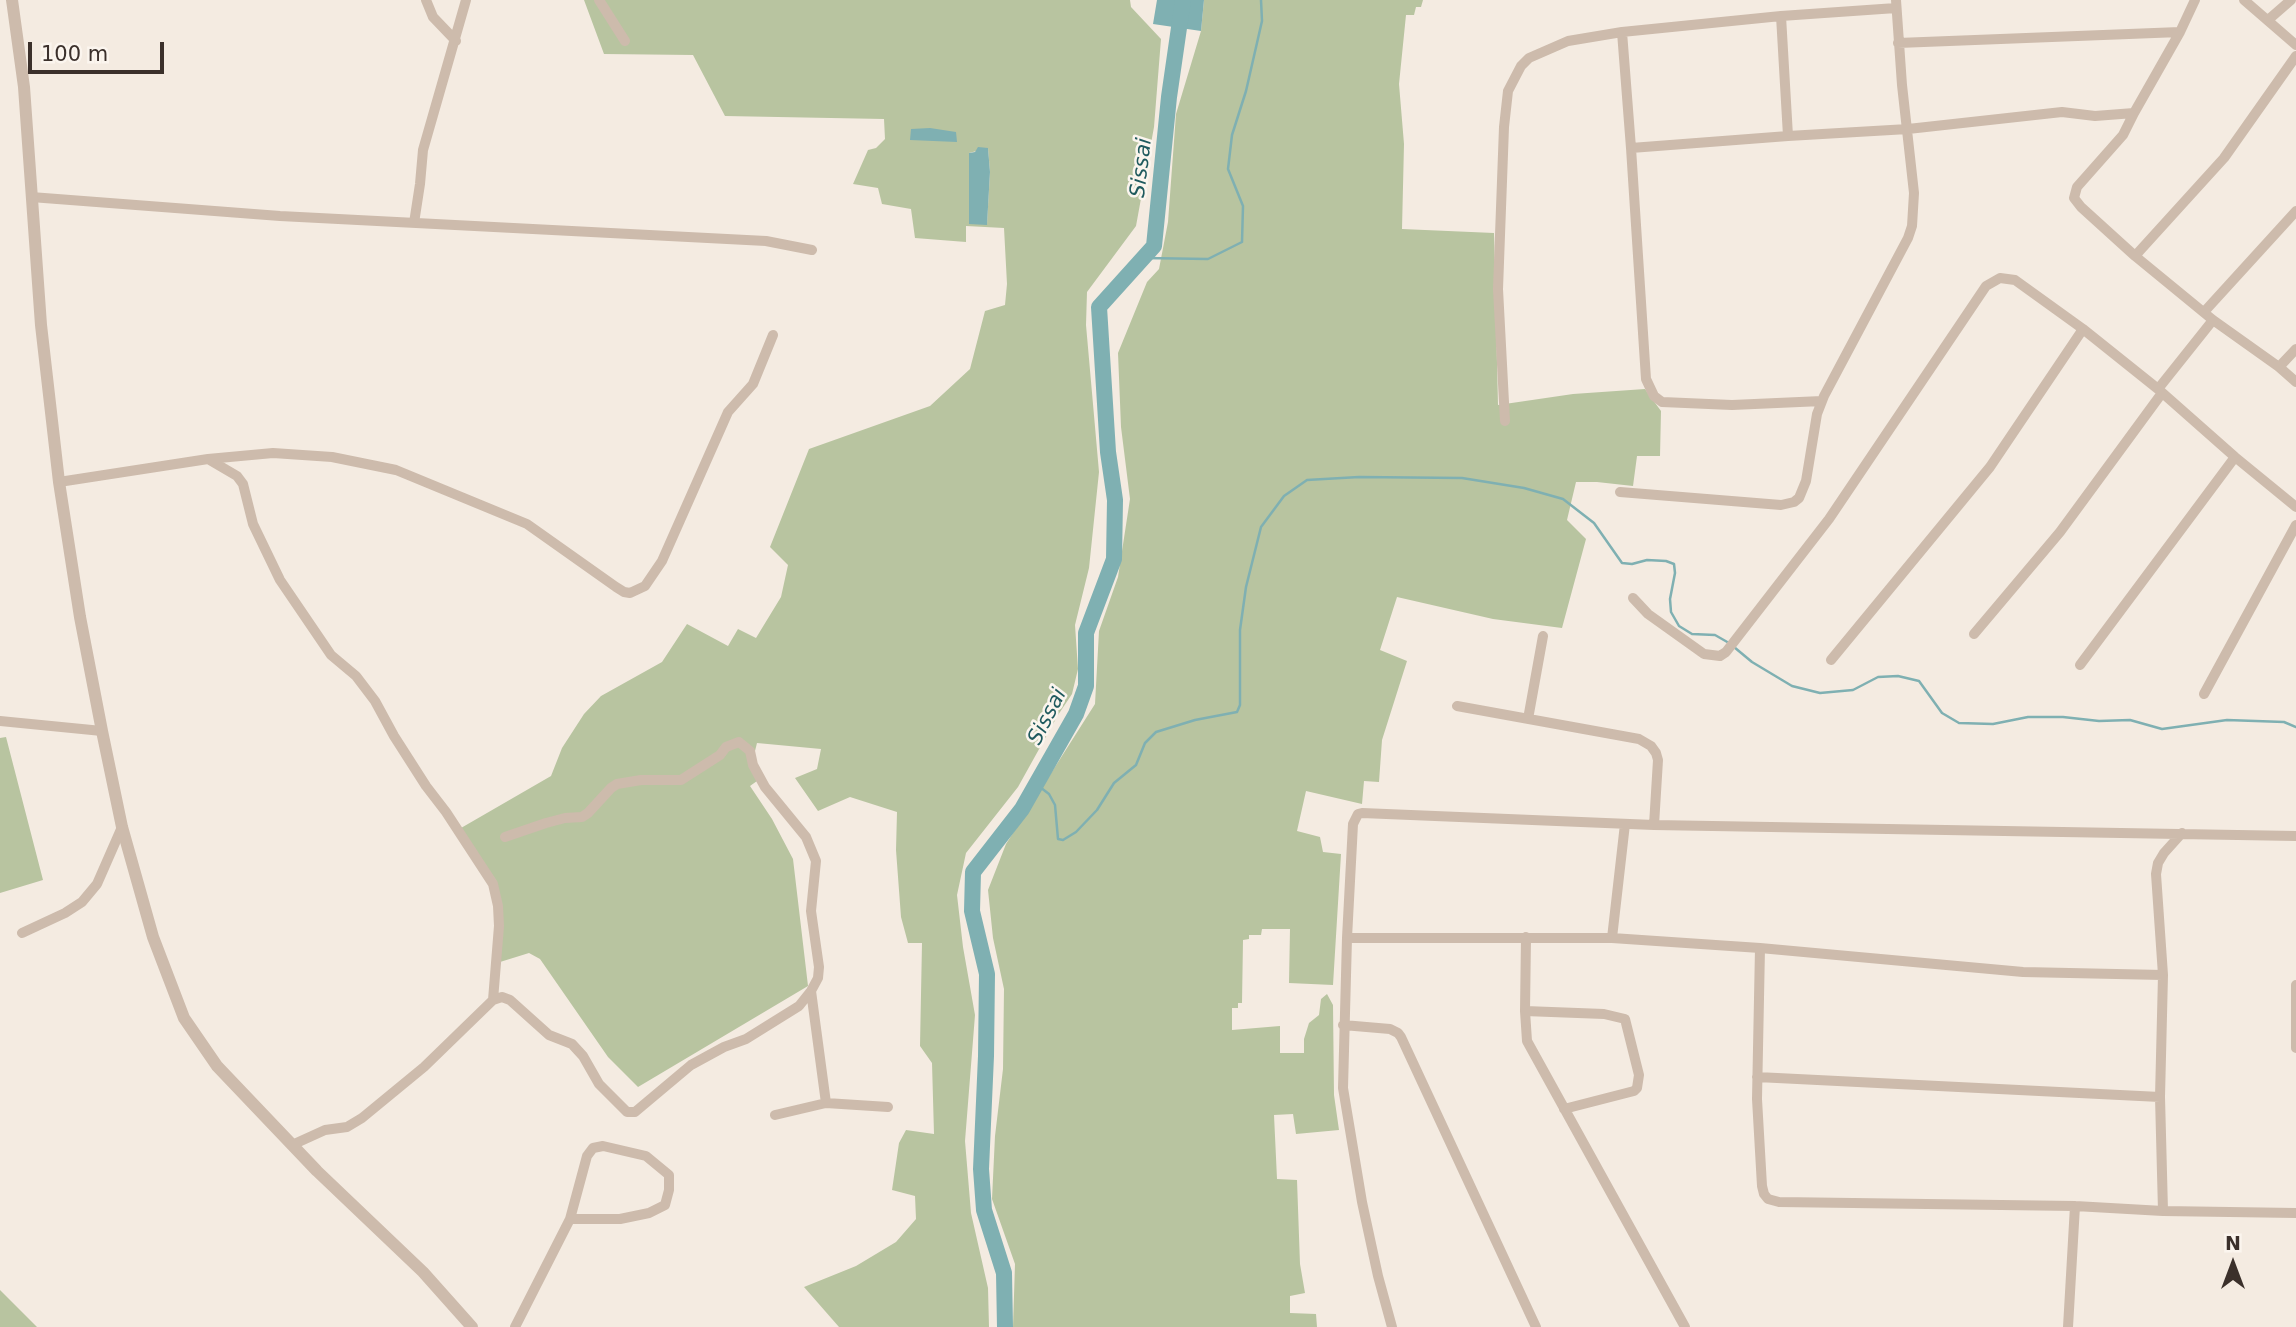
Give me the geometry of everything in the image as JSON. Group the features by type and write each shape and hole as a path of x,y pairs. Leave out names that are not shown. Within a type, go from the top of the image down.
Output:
{"street":[{"path":"12,0 24,87 41,326 80,617 122,827 153,937 184,1018 217,1066 292,1145 423,1272 472,1327"},
{"path":"426,0 433,17 456,41"},
{"path":"414,223 423,150 466,0"},
{"path":"599,0 625,41"},
{"path":"2195,0 2123,135 2077,187 2074,198 2135,256 2296,382"},
{"path":"2244,0 2296,46"},
{"path":"2268,20 2291,0"},
{"path":"1505,421 1498,289 1504,127 1508,91 1521,66 1545,49 1568,41 1622,32 1896,4 1914,193 1912,226 1816,414 1806,481 1799,498 1781,505 1620,492"},
{"path":"1781,16 1788,136"},
{"path":"1622,32 1646,379 1654,396 1662,402 1732,405 1822,401"},
{"path":"1898,43 2180,32"},
{"path":"2135,256 2224,158 2296,56"},
{"path":"1631,148 1908,129 2062,112 2095,116 2134,113"},
{"path":"31,197 280,216 766,242 812,250"},
{"path":"1974,634 2060,532 2160,391 2209,316 2296,211"},
{"path":"1633,598 1648,614 1704,654 1720,656 1726,653 1829,519 1986,286 2000,278 2015,280 2083,329 2296,507"},
{"path":"1831,660 1990,467 2083,329"},
{"path":"60,482 208,458 284,454 332,457 396,470 527,524 624,592 631,593 645,586 662,561 728,412 753,384 773,335"},
{"path":"2279,367 2296,349"},
{"path":"2080,665 2235,457"},
{"path":"208,458 237,475 243,484 253,524 280,580 331,655 356,676 376,701 394,736 493,884 499,926 493,1000"},
{"path":"2204,694 2296,525"},
{"path":"1528,719 1543,636"},
{"path":"1457,706 1639,739 1651,746 1658,760 1654,825"},
{"path":"0,721 102,731"},
{"path":"292,1145 325,1130 347,1127 362,1118 442,1050 493,1000 502,997 510,1000 549,1035 572,1044 583,1056 599,1084 627,1112 632,1112 641,1109 691,1065 776,1022 800,1006 818,978 819,967 811,911 816,861 806,837 765,787 753,765 750,751 744,745 733,742 703,768 681,780 641,780 617,784 582,817 546,823 505,837"},
{"path":"1392,1327 1378,1276 1343,1088 1346,938 1353,824 1358,814 1654,825 2296,836"},
{"path":"1612,938 1625,824"},
{"path":"22,933 82,902 97,884 122,827"},
{"path":"2162,1211 2162,975 2156,874 2164,853 2182,833"},
{"path":"1526,937 1527,1041 1685,1327"},
{"path":"1346,938 1612,938 1760,948 2023,972 2162,975"},
{"path":"1760,948 1758,1077 1762,1186 1768,1199 1779,1202 2075,1206 2162,1211 2296,1213"},
{"path":"2296,985 2296,1048"},
{"path":"811,991 826,1103"},
{"path":"1525,1011 1604,1014 1625,1018 1639,1074 1637,1088 1564,1109"},
{"path":"1343,1025 1398,1032 1536,1327"},
{"path":"1758,1077 2160,1097"},
{"path":"775,1115 826,1103 888,1107"},
{"path":"515,1327 570,1219 587,1156 593,1148 603,1146 646,1156 669,1175 665,1205 649,1213 620,1219 570,1219"},
{"path":"2068,1327 2075,1206"}],"green space":[{"path":"584,0 1130,0 1131,7 1161,39 1154,127 1136,226 1087,292 1086,325 1099,472 1089,568 1075,625 1078,669 1072,694 1018,787 966,853 957,895 975,1015 965,1141 971,1213 988,1288 989,1327 839,1327 804,1287 856,1266 896,1242 916,1219 915,1196 892,1190 899,1143 906,1130 934,1134 932,1063 920,1046 922,943 908,943 901,917 896,850 897,812 850,797 818,811 795,778 817,769 821,749 757,743 751,767 757,781 750,786 772,819 793,859 808,986 638,1087 608,1057 540,959 529,953 500,962 497,882 461,828 551,776 562,748 584,714 601,696 662,662 687,624 728,646 738,629 756,638 781,597 788,565 770,547 809,449 930,406 970,369 985,311 1005,305 1007,284 1004,228 966,226 966,242 915,238 911,209 882,204 878,188 853,184 868,150 876,148 885,139 884,119 725,116 693,55 604,54","holes":["988,148 990,172 987,224 969,224 969,153"]},
{"path":"1204,0 1423,0 1421,7 1416,7 1414,15 1406,15 1399,84 1404,144 1402,229 1494,233 1498,405 1573,394 1645,389 1661,411 1660,456 1637,456 1633,486 1576,482 1567,520 1586,539 1562,628 1493,619 1397,597 1380,650 1407,661 1382,740 1379,782 1364,781 1362,804 1306,791 1297,831 1320,837 1323,852 1341,854 1333,985 1289,983 1290,929 1262,929 1261,935 1249,935 1249,939 1243,940 1242,1003 1238,1003 1238,1008 1232,1008 1232,1030 1280,1026 1280,1053 1304,1053 1304,1039 1309,1023 1319,1015 1321,999 1327,994 1333,1005 1334,1095 1339,1130 1296,1134 1293,1114 1274,1115 1277,1179 1297,1180 1300,1264 1305,1293 1290,1296 1290,1313 1316,1314 1317,1327 1013,1327 1015,1264 992,1199 995,1136 1003,1069 1004,989 993,938 988,890 1006,844 1095,704 1099,631 1118,577 1130,499 1121,427 1118,353 1147,282 1159,269 1168,222 1176,114 1201,31"},
{"path":"6,737 43,880 0,893 0,738"},
{"path":"0,1290 37,1327 0,1327"}],"water":[{"path":"1157,0 1204,0 1201,31 1153,24"},
{"path":"930,128 956,132 957,142 910,140 911,129"},
{"path":"978,147 988,148 990,172 987,225 969,224 969,153 975,152"}],"waterway":[{"name":"Sissai","path":"1005,1327 1004,1273 984,1210 981,1169 987,974 972,911 973,872 1022,809 1076,714 1086,686 1086,633 1114,559 1115,500 1108,452 1099,307 1154,246 1169,97 1183,0"},
{"path":"1143,258 1208,259 1242,242 1243,206 1228,169 1232,135 1246,91 1262,21 1261,0"},
{"path":"1036,784 1049,794 1055,805 1058,839 1063,840 1076,832 1097,810 1114,783 1136,765 1145,743 1156,732 1195,720 1237,712 1240,705 1240,630 1246,587 1261,527 1284,496 1307,480 1359,477 1462,478 1524,488 1563,499 1594,523 1622,563 1632,564 1647,560 1674,564 1671,612 1679,626 1692,634 1715,635 1729,643"},
{"path":"1734,647 1752,662 1792,686 1820,693 1853,690 1878,677 1898,676 1919,681 1942,713 1959,723 1993,724 2028,717 2063,717 2099,721 2130,720 2162,729 2227,720 2284,722 2296,727"}]}
